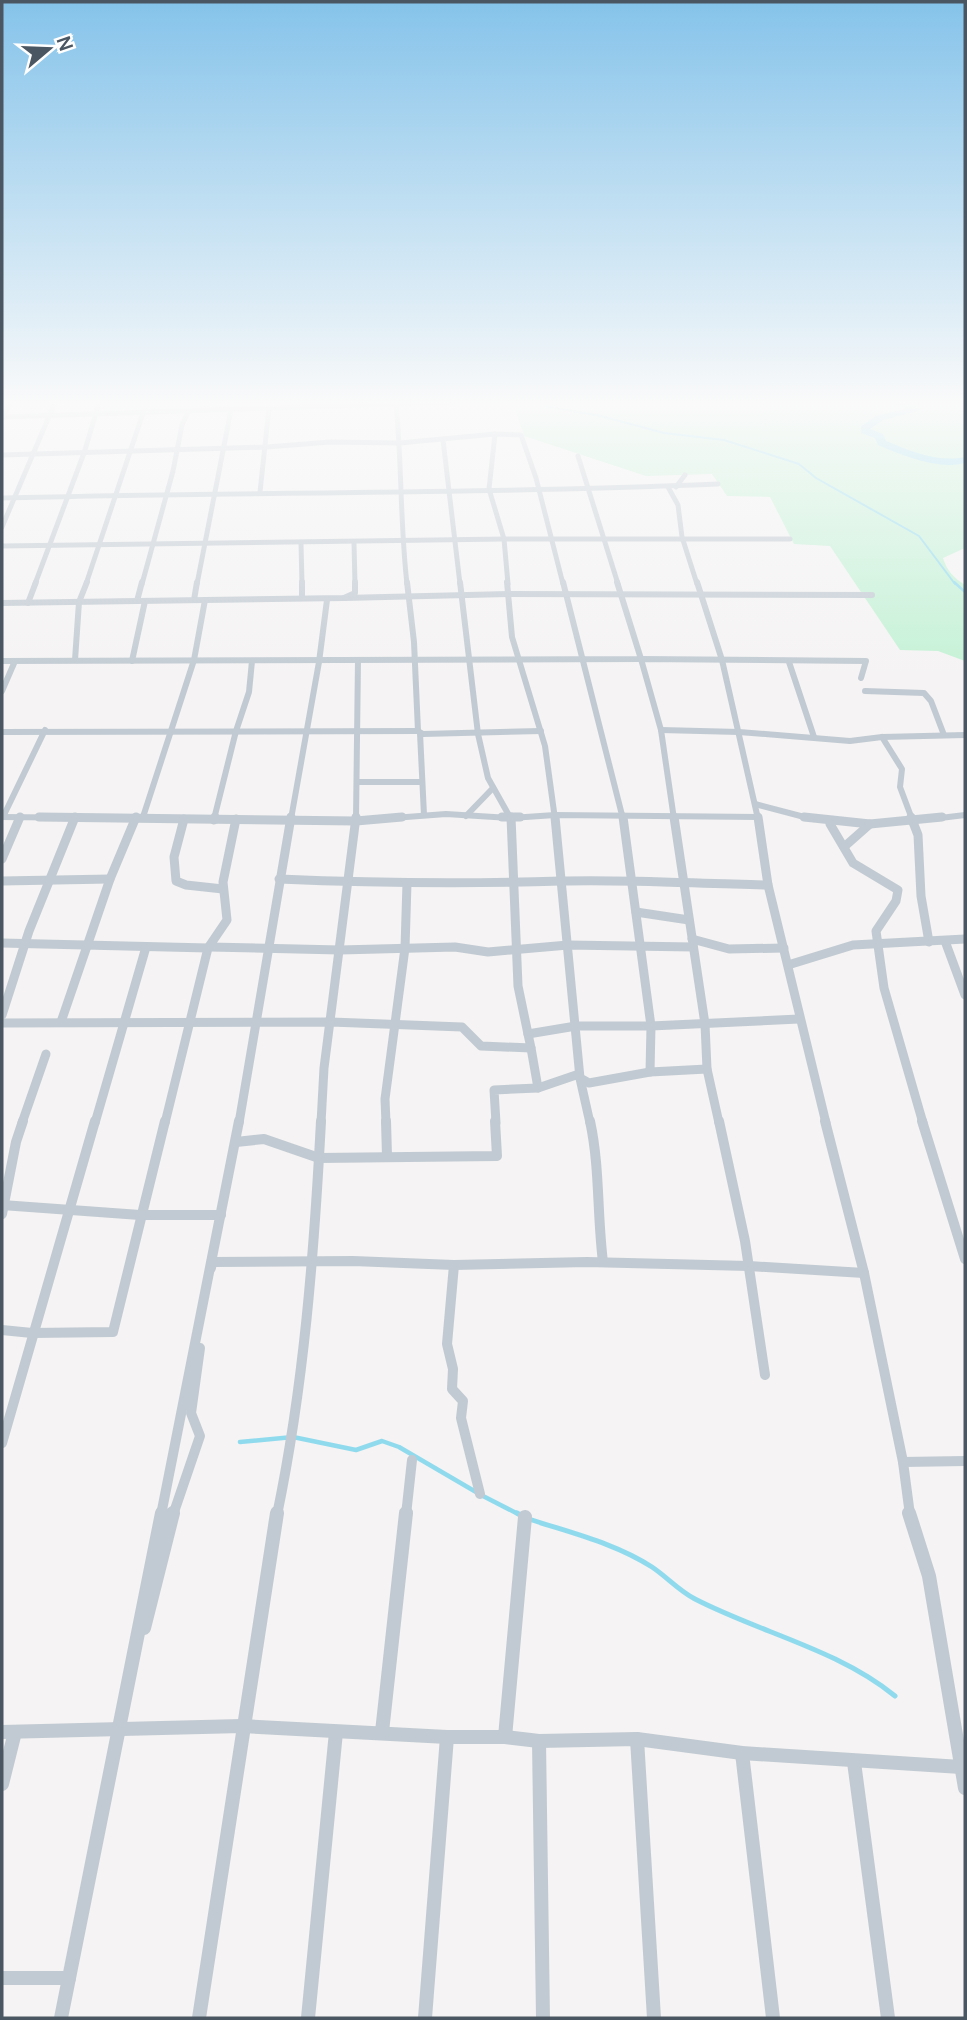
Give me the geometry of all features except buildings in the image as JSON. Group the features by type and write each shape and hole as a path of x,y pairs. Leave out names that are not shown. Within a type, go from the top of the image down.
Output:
{"street":[{"path":"2,527 16,494"},
{"path":"2,498 153,494"},
{"path":"132,661 141,601 166,494"},
{"path":"194,600 216,494"},
{"path":"401,494 402,542 414,642 424,815"},
{"path":"448,494 478,734 494,788 511,818 516,884 518,986 538,1088"},
{"path":"491,494 504,539 512,637 541,731 555,815 579,1074 596,1148 597,1224 603,1262"},
{"path":"540,494 623,818 651,1026 650,1072"},
{"path":"591,494 661,730 705,1024 707,1069 749,1266 765,1376"},
{"path":"674,494 682,537 698,593 722,660 758,817 768,885 799,1020 864,1273 903,1462 908,1506 929,1576 965,1788"},
{"path":"75,660 79,602 102,544 116,495"},
{"path":"28,603 67,496"},
{"path":"2,546 682,537 790,539"},
{"path":"344,598 355,593 354,543"},
{"path":"302,544 302,598"},
{"path":"2,603 302,598 327,600 508,594 872,595"},
{"path":"61,1022 110,879 139,817 171,731 194,660 205,600"},
{"path":"61,2018 236,1142 266,949 319,662 327,600"},
{"path":"2,661 319,662 519,658 866,661 861,678"},
{"path":"199,2018 269,1552 293,1437 314,1263 324,1068 356,821 358,660"},
{"path":"2,691 15,661"},
{"path":"214,820 236,731 249,692 252,662"},
{"path":"789,662 814,737"},
{"path":"865,691 924,693 931,701 944,735"},
{"path":"2,732 356,730 478,734 541,731"},
{"path":"661,730 739,732 850,741 882,737 965,735"},
{"path":"44,731 2,817 289,821 356,821 424,815 511,818 555,815 623,818 758,817"},
{"path":"882,737 902,769 900,787 918,835 921,897 929,942"},
{"path":"357,782 422,782"},
{"path":"466,816 494,788"},
{"path":"755,804 830,824 914,822 965,815"},
{"path":"2,859 20,817"},
{"path":"2,1015 25,944 75,817"},
{"path":"184,818 174,849 173,868 177,881 186,885 223,889"},
{"path":"2,1330 32,1333 113,1332 209,947 227,920 223,889 236,819"},
{"path":"830,824 853,863 893,885 898,891 897,902 878,921 876,943 895,1033 965,1259"},
{"path":"844,847 870,824"},
{"path":"2,881 110,879"},
{"path":"279,879 407,883 516,884 561,881 768,885"},
{"path":"387,1156 385,1099 405,948 407,883"},
{"path":"636,912 689,920"},
{"path":"788,965 836,948 876,943 965,939"},
{"path":"945,941 965,995"},
{"path":"2,943 88,947 340,950 455,947 488,952 568,945 640,947 693,943 729,949 784,948"},
{"path":"2,1443 146,947"},
{"path":"528,1034 576,1026 799,1020"},
{"path":"2,1023 395,1023 462,1027 481,1046 531,1048"},
{"path":"46,1054 16,1142 3,1208 140,1216 221,1215"},
{"path":"579,1074 583,1082 589,1083 650,1072 707,1069"},
{"path":"236,1142 264,1139 319,1158 497,1156 494,1090 538,1088 579,1074"},
{"path":"212,1262 353,1261 454,1265 603,1262 749,1266 864,1273"},
{"path":"117,1731 177,1498 200,1436 191,1413 212,1262"},
{"path":"454,1265 447,1344 453,1369 452,1389 463,1401 461,1418 480,1494"},
{"path":"382,1732 412,1460"},
{"path":"903,1462 965,1461"},
{"path":"505,1737 525,1517"},
{"path":"2,1784 8,1732 242,1726 447,1737 505,1737 539,1741 637,1739 742,1753 961,1767"},
{"path":"308,2018 336,1732"},
{"path":"425,2018 447,1737"},
{"path":"637,1739 654,2018"},
{"path":"539,1741 543,2018"},
{"path":"742,1753 772,2018"},
{"path":"854,1762 888,2018"},
{"path":"2,1978 69,1978"}],"green space":[{"path":"965,494 965,548 943,558 951,574 965,585 965,661 938,651 900,650 830,546 794,544 770,497 727,496"}],"waterway":[{"path":"845,494 919,536 955,584"},
{"path":"954,582 965,592"},
{"path":"240,1442 293,1437 356,1450 382,1441 399,1447 476,1492"},
{"path":"483,1496 520,1515"},
{"path":"517,1513 522,1516"},
{"path":"529,1519 623,1551 652,1567 695,1599 849,1666 895,1696"}]}
